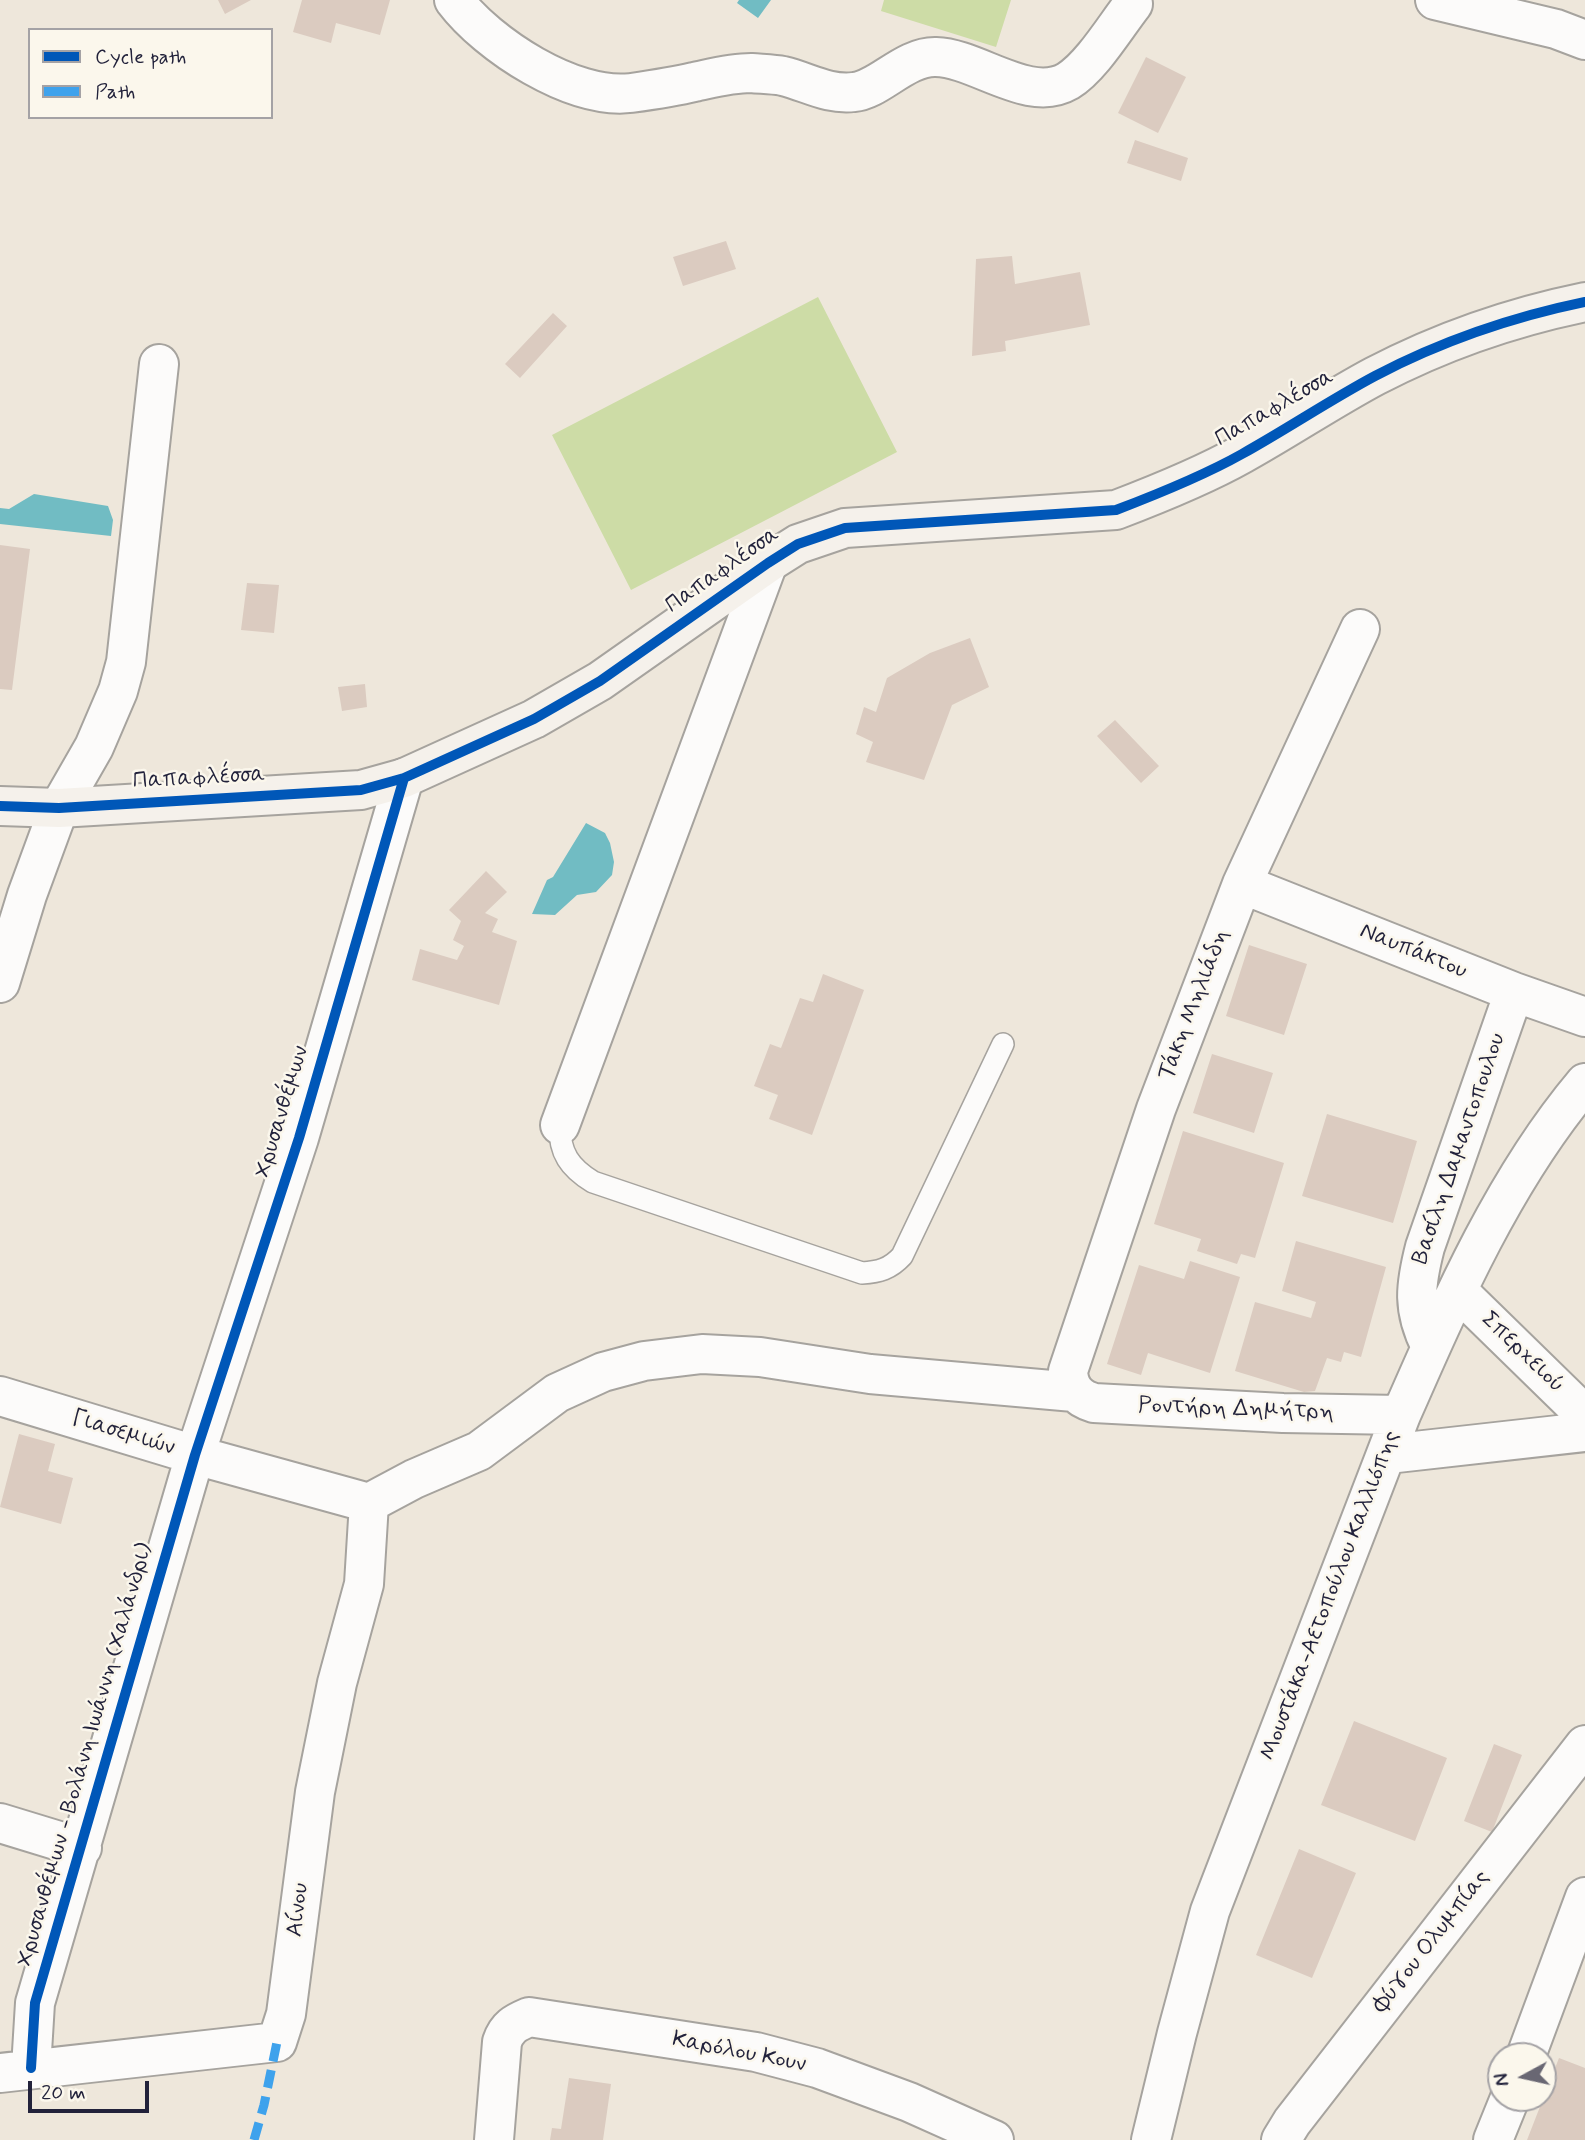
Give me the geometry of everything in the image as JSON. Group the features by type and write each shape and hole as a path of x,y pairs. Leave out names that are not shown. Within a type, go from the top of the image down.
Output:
{"street":[{"path":"454,0 481,30 561,81 603,93 628,93 693,83 723,75 748,73 783,76 817,89 838,93 858,92 919,59 934,57 949,58 1033,88 1048,88 1068,81 1088,62 1133,1"},
{"path":"1435,0 1556,29 1585,40"},
{"name":"Παπαφλέσσα","path":"0,806 59,808 213,797 324,793 362,790 404,778 534,719 600,681 799,544 845,528 1116,510 1239,456 1375,376 1440,346 1500,322 1585,302"},
{"path":"0,983 27,895 59,808 94,747 118,691 126,662 159,363"},
{"name":"Παπαφλέσσα","path":"560,1125 768,563"},
{"name":"Τάκη Μηλιάδη","path":"1074,1392 1068,1371 1156,1109 1242,884 1360,629"},
{"name":"Χρυσανθέμων","path":"195,1455 299,1138 404,778"},
{"name":"Ναυπάκτου","path":"1242,884 1514,992 1585,1017"},
{"name":"Βασίλη Δαμαντοπουλου","path":"1431,1346 1421,1327 1416,1282 1425,1247 1514,992"},
{"name":"Μουστάκα-Αετοπούλου Καλλιόπης","path":"1151,2140 1210,1911 1401,1415 1431,1346 1513,1184 1544,1135 1585,1083"},
{"name":"Σπερχειού","path":"1458,1291 1585,1415"},
{"name":"Ροντήρη Δημήτρη","path":"369,1503 414,1479 479,1451 557,1393 603,1372 643,1361 702,1354 760,1357 870,1374 1074,1392 1084,1400 1112,1405 1401,1415"},
{"name":"Γιασεμιών","path":"0,1396 195,1455 369,1503"},
{"path":"1388,1454 1585,1432"},
{"name":"Χρυσανθέμων - Βολάνη Ιωάννη (Χαλάνδρι)","path":"15,2071 195,1455"},
{"name":"Αίνου","path":"15,2071 277,2042 286,2014 315,1792 337,1683 364,1584 369,1503"},
{"name":"Φύγου Ολυμπίας","path":"1281,2140 1300,2111 1585,1745"},
{"path":"0,1823 82,1848"},
{"path":"1531,2042 1585,1898"},
{"name":"Καρόλου Κουν","path":"494,2140 502,2042 506,2032 515,2023 529,2017 756,2052 840,2077 961,2124 994,2140"},
{"path":"1493,2140 1504,2112"}],"lane":[{"path":"560,1125 559,1140 563,1154 576,1171 593,1182 862,1273 879,1272 894,1265 902,1256 1003,1044"}],"green space":[{"path":"884,0 1011,0 996,47 881,11"},
{"path":"818,297 897,452 631,590 552,435"}],"water":[{"path":"739,0 771,0 758,18 737,3"},
{"path":"34,494 108,506 113,520 111,536 0,524 0,508 9,509"},
{"path":"586,823 605,833 610,843 614,862 612,875 596,892 577,895 555,915 532,914 547,880 553,877"}],"building":[{"path":"218,0 251,0 225,14"},
{"path":"302,0 390,0 380,35 336,23 331,43 293,32"},
{"path":"1146,57 1186,77 1158,133 1118,113"},
{"path":"1135,140 1188,158 1181,181 1127,163"},
{"path":"726,241 736,269 683,286 673,257"},
{"path":"1012,256 1015,284 1080,272 1090,325 1005,341 1006,351 972,356 976,259"},
{"path":"553,313 567,326 520,378 505,364"},
{"path":"0,545 30,549 12,690 0,689"},
{"path":"247,583 279,585 274,633 241,630"},
{"path":"970,638 989,687 952,705 924,780 866,762 873,742 856,734 864,707 876,712 887,678 930,653"},
{"path":"365,684 367,707 342,711 338,687"},
{"path":"1115,720 1159,766 1141,783 1097,736"},
{"path":"486,871 507,892 485,913 498,919 492,932 517,941 499,1005 412,980 420,949 457,960 464,946 453,940 461,921 449,910"},
{"path":"1249,945 1307,964 1284,1035 1226,1016"},
{"path":"823,974 864,990 812,1135 769,1119 778,1095 754,1086 770,1044 781,1048 800,998 813,1002"},
{"path":"1212,1054 1273,1073 1254,1133 1193,1113"},
{"path":"1327,1114 1417,1141 1393,1223 1302,1196"},
{"path":"1183,1131 1284,1163 1255,1258 1241,1254 1237,1264 1197,1251 1201,1239 1154,1224"},
{"path":"1296,1241 1386,1267 1361,1357 1344,1352 1341,1362 1327,1358 1315,1391 1304,1392 1235,1371 1255,1302 1311,1318 1316,1302 1282,1291"},
{"path":"1190,1261 1240,1277 1210,1373 1148,1353 1141,1375 1107,1364 1139,1265 1184,1279"},
{"path":"19,1434 55,1444 48,1471 73,1478 61,1524 0,1507"},
{"path":"1354,1721 1447,1758 1415,1841 1321,1805"},
{"path":"1494,1744 1522,1755 1492,1832 1464,1821"},
{"path":"1299,1849 1356,1873 1312,1978 1256,1955"},
{"path":"1559,2058 1585,2068 1585,2140 1527,2140 1538,2112 1557,2112"},
{"path":"569,2078 611,2084 603,2140 550,2140 552,2128 561,2129"}],"marked path":[{"path":"254,2140 277,2042"}],"cycle path":[{"path":"0,806 59,808 361,790 404,778 534,719 600,681 798,544 845,528 1116,510 1227,462 1400,363 1504,323 1585,302"},
{"path":"31,2068 35,2003 195,1455 299,1138 404,778"}]}
